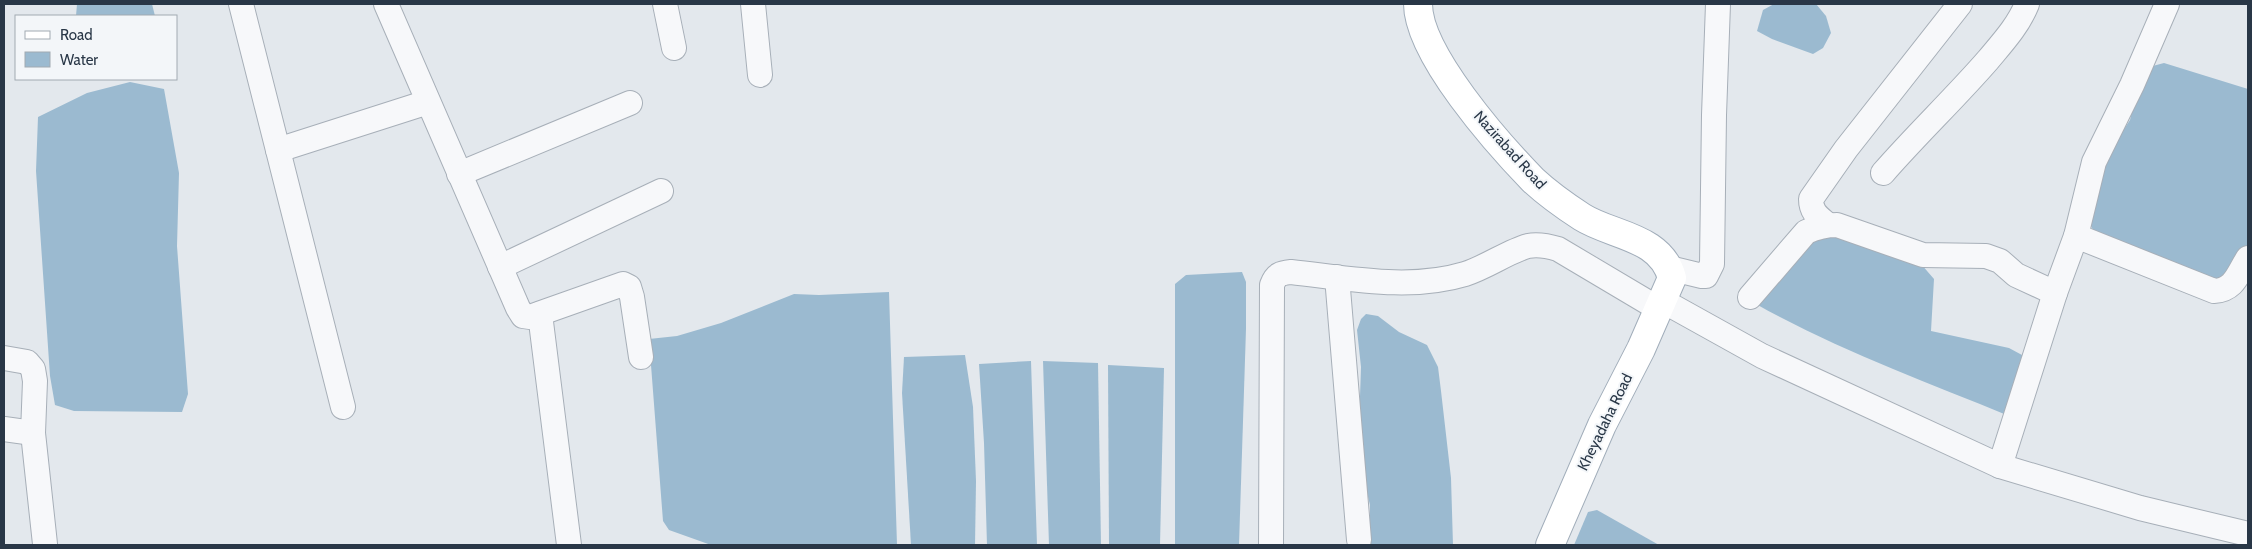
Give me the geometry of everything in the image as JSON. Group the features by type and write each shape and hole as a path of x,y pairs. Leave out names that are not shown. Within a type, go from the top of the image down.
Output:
{"main road":[{"name":"Nazirabad Road","path":"1418,4 1426,35 1438,60 1493,135 1534,180 1584,218 1626,235 1655,251 1665,260 1666,289"},
{"name":"Kheyadaha Road","path":"1550,545 1602,425 1666,289"}],"street":[{"path":"241,4 343,407"},
{"path":"387,4 459,174 523,316 530,317 540,314 623,284 629,288 632,297 641,357"},
{"path":"665,4 674,48"},
{"path":"753,4 760,76"},
{"path":"1666,289 1706,276 1712,264 1718,4"},
{"path":"1828,225 1811,208 1811,199 1846,149 1960,4"},
{"path":"1883,173 1910,142 1953,100 2002,44 2020,22 2027,4"},
{"path":"2000,466 2054,293 2076,236 2094,162 2132,85 2167,4"},
{"path":"278,150 428,102"},
{"path":"459,174 630,103"},
{"path":"500,267 661,191"},
{"path":"1750,297 1806,232 1816,227 1828,225 1838,225 1923,255 1986,256 2000,261 2016,275 2032,284 2054,293"},
{"path":"2076,236 2214,291 2224,291 2232,286 2248,258"},
{"path":"1271,545 1272,285 1274,277 1280,273 1291,272 1395,283 1432,280 1486,267 1528,246 1544,245 1666,289 1762,356 2000,466 2140,508 2248,534"},
{"path":"1337,277 1358,540"},
{"path":"540,314 569,545"},
{"path":"4,358 27,362 33,369 35,381 33,433 45,544"},
{"path":"4,429 33,433"}],"water":[{"path":"77,4 152,4 155,15 76,15"},
{"path":"1774,4 1816,4 1826,16 1831,33 1823,48 1813,54 1772,39 1757,31 1763,10"},
{"path":"2164,63 2248,89 2248,244 2224,284 2095,234 2091,226 2093,204 2101,164 2130,120 2139,83 2149,67"},
{"path":"130,82 164,89 179,173 177,246 188,394 182,412 74,411 55,405 50,376 36,171 38,117 87,93"},
{"path":"1830,236 1921,264 1934,279 1931,331 2009,348 2022,355 2026,374 2009,416 1849,350 1756,304 1814,241"},
{"path":"1242,272 1246,282 1246,329 1239,545 1175,545 1175,284 1186,275"},
{"path":"889,292 897,545 711,545 669,530 663,521 649,339 677,336 721,323 794,294 819,295"},
{"path":"1366,314 1378,316 1399,332 1427,345 1438,367 1451,478 1453,545 1370,545 1370,505 1358,456 1361,367 1357,330 1361,319"},
{"path":"965,355 973,407 976,481 975,545 911,545 902,393 904,357"},
{"path":"1031,361 1037,545 987,545 984,443 979,364"},
{"path":"1043,361 1098,363 1101,545 1049,545"},
{"path":"1108,365 1164,368 1160,545 1109,545"},
{"path":"1597,510 1659,545 1574,545 1588,512"}]}
